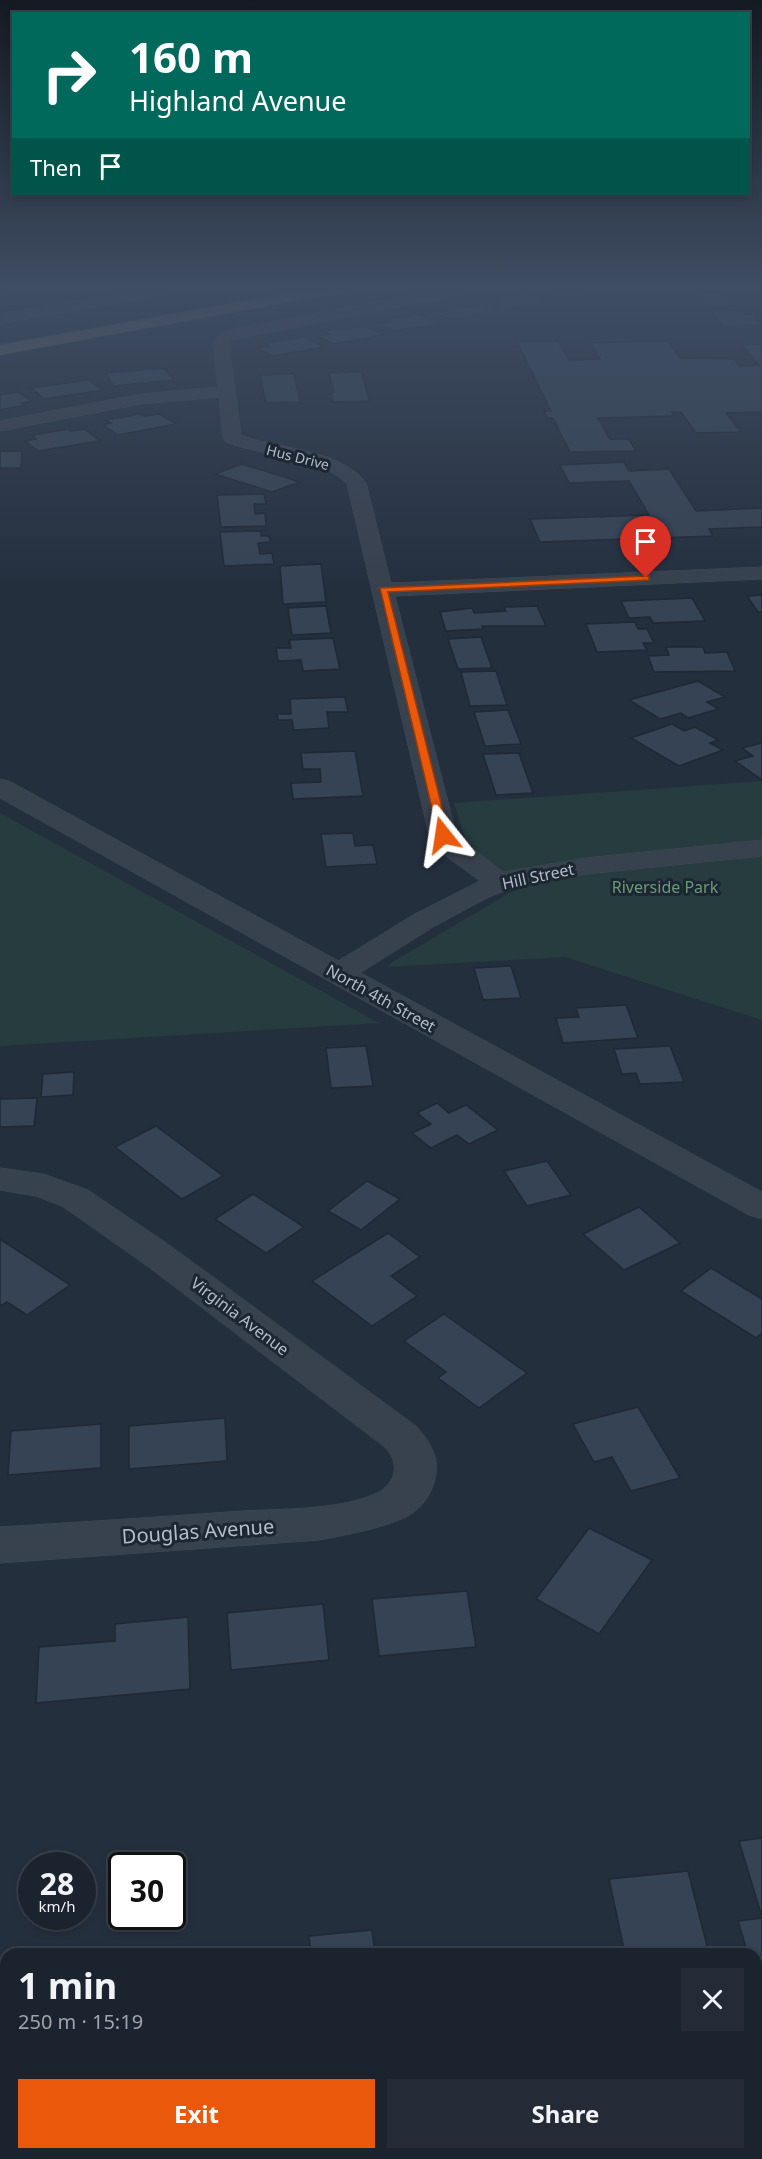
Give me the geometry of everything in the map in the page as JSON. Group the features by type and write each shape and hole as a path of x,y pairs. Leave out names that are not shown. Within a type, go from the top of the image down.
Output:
{"street":[{"name":"Hus Drive","path":"226,388 232,438 336,467 352,476 356,483 443,835 456,850 501,883"},
{"path":"0,426 185,392 226,392"},
{"path":"383,590 762,573"},
{"name":"North 4th Street","path":"0,788 762,1207"},
{"name":"Hill Street","path":"338,974 423,921 477,892 501,883 544,872 586,866 762,848"},
{"name":"Virginia Avenue","path":"0,1179 43,1185 75,1198 159,1256 401,1437 413,1451 416,1471 411,1488 393,1504"},
{"name":"Douglas Avenue","path":"0,1545 320,1523 393,1504"}],"green space":[{"name":"Riverside Park","path":"762,781 762,1020 565,957 387,967 511,892 528,886 475,852 466,841 454,803"},
{"path":"0,813 379,1023 0,1046"}],"building":[{"path":"31,388 100,388 103,390 45,399"},
{"path":"263,388 297,388 300,402 266,403"},
{"path":"333,388 366,388 370,401 333,402 331,392 334,392"},
{"path":"540,388 762,388 762,412 726,413 741,432 696,433 681,412 672,412 674,416 598,418 610,439 629,439 636,451 570,452 553,418 547,418 544,411 551,411"},
{"path":"18,392 32,401 21,403 25,405 0,410 0,395"},
{"path":"140,414 144,416 159,414 176,424 118,435 103,425 111,423 105,420"},
{"path":"68,429 70,431 85,429 100,441 38,451 25,441 36,439 32,435"},
{"path":"0,451 22,451 21,468 0,468"},
{"path":"624,462 629,471 669,469 696,511 762,508 762,527 709,529 713,536 540,542 530,519 649,515 629,481 569,483 560,465"},
{"path":"242,464 300,482 272,492 215,474"},
{"path":"264,494 266,504 254,504 255,514 265,513 266,526 221,527 217,495"},
{"path":"261,531 261,536 269,536 270,542 258,543 260,554 272,553 274,564 224,566 220,532"},
{"path":"321,564 326,602 283,604 280,566"},
{"path":"762,595 762,612 758,612 747,596"},
{"path":"692,598 705,621 653,623 650,617 629,618 621,601"},
{"path":"326,606 331,633 292,635 288,608"},
{"path":"537,606 546,626 482,626 483,629 446,631 440,612 472,608 474,613 506,611 504,607"},
{"path":"635,622 638,629 647,629 654,643 643,643 647,650 597,652 586,624"},
{"path":"481,637 492,668 458,669 448,639"},
{"path":"333,638 340,669 303,671 301,660 278,661 276,648 291,648 289,640"},
{"path":"666,647 703,647 705,653 727,652 735,671 654,672 648,656 669,655"},
{"path":"496,671 507,705 470,706 461,672"},
{"path":"698,681 725,697 707,702 718,709 688,718 681,713 660,719 629,700"},
{"path":"345,697 348,712 327,712 329,728 294,730 292,720 278,720 277,714 291,714 290,699"},
{"path":"508,710 521,744 485,746 474,712"},
{"path":"672,724 684,731 695,727 718,740 710,743 723,750 679,766 631,738"},
{"path":"762,743 762,780 735,761 753,756 742,748"},
{"path":"355,751 363,796 293,799 291,783 321,782 320,769 303,769 301,753"},
{"path":"519,753 533,793 496,795 483,754"},
{"path":"353,833 355,846 373,845 377,864 326,867 321,834"},
{"path":"511,966 521,998 483,1000 474,968"},
{"path":"626,1005 638,1038 563,1043 556,1018 579,1017 576,1008"},
{"path":"366,1046 373,1086 331,1088 326,1048"},
{"path":"670,1046 684,1082 640,1084 636,1073 622,1074 614,1049"},
{"path":"74,1072 73,1095 41,1097 43,1074"},
{"path":"37,1098 34,1126 0,1127 0,1099"},
{"path":"437,1103 449,1113 466,1105 498,1130 469,1144 457,1135 431,1148 412,1133 431,1124 417,1113"},
{"path":"156,1126 223,1176 182,1199 115,1147"},
{"path":"547,1161 571,1195 527,1206 504,1171"},
{"path":"367,1181 400,1199 361,1230 328,1211"},
{"path":"253,1194 304,1227 266,1253 215,1219"},
{"path":"639,1207 680,1243 624,1270 583,1234"},
{"path":"388,1233 420,1257 391,1276 417,1296 372,1326 312,1281"},
{"path":"0,1239 70,1285 27,1315 7,1302 0,1306"},
{"path":"711,1268 762,1299 762,1333 756,1338 681,1291"},
{"path":"444,1314 527,1373 479,1408 438,1378 446,1372 404,1341"},
{"path":"638,1407 680,1478 631,1491 612,1457 594,1462 573,1424"},
{"path":"225,1418 227,1461 129,1469 129,1426"},
{"path":"101,1424 101,1468 8,1475 11,1431"},
{"path":"589,1528 652,1560 599,1634 536,1599"},
{"path":"467,1591 476,1647 379,1656 372,1599"},
{"path":"323,1604 329,1660 231,1670 227,1613"},
{"path":"188,1617 190,1689 36,1703 39,1647 115,1641 115,1624"},
{"path":"762,1838 762,1917 739,1841"},
{"path":"688,1871 707,1948 624,1948 609,1879"},
{"path":"762,1918 762,1948 746,1948 738,1921"},
{"path":"372,1930 374,1948 310,1948 309,1936"}],"route":[{"path":"443,835 383,590 646,578"}]}
